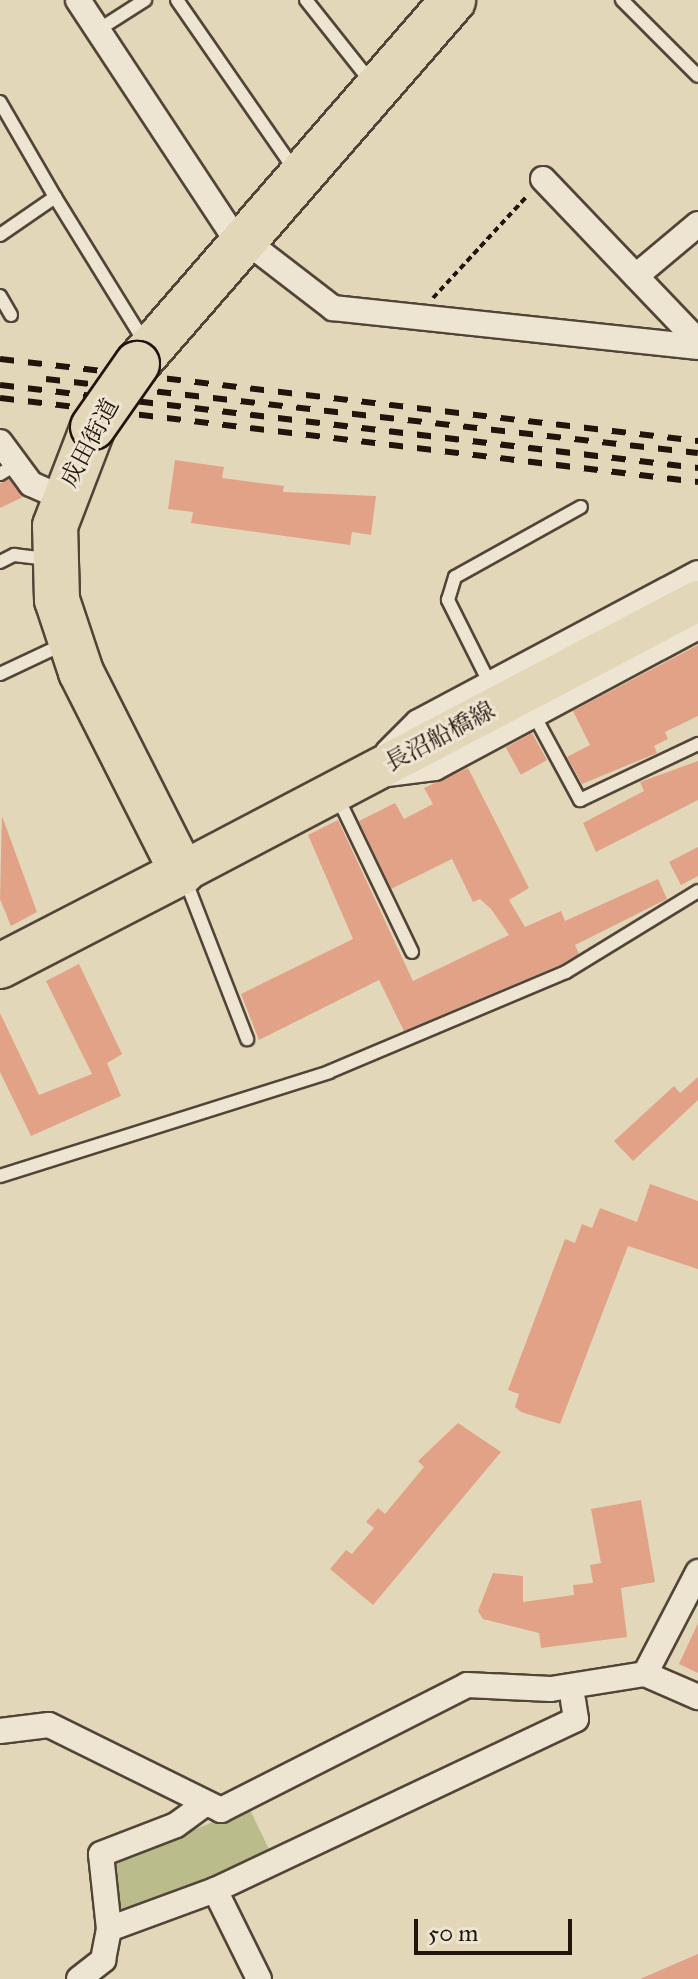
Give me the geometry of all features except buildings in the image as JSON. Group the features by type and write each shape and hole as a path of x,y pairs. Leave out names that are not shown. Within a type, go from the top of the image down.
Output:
{"highway":[{"name":"成田街道","path":"182,872 68,641 52,559 62,498 93,427 143,356 453,0"},
{"path":"0,966 182,872"}],"main road":[{"name":"長沼船橋線","path":"182,872 698,601"}],"street":[{"path":"78,0 243,244 333,308 414,319 698,344"},
{"path":"543,179 698,344"},
{"path":"636,276 698,224"},
{"path":"0,442 8,469 62,498"},
{"path":"350,784 418,722 698,573"},
{"path":"350,784 435,768 698,627"},
{"path":"645,1674 698,1572"},
{"path":"0,1731 49,1725 205,1804 234,1805 467,1685 551,1689 645,1674 698,1697"},
{"path":"109,1929 215,1890 576,1719 573,1700"},
{"path":"79,1979 103,1960 109,1929 101,1854 176,1825 205,1804"},
{"path":"215,1890 259,1979"}],"lane":[{"path":"98,30 145,0"},
{"path":"177,0 300,178"},
{"path":"306,0 377,90"},
{"path":"622,0 698,76"},
{"path":"0,102 143,356"},
{"path":"0,235 55,197"},
{"path":"0,296 11,315"},
{"path":"489,682 448,600 455,577 581,507"},
{"path":"0,562 14,555 52,559"},
{"path":"0,674 68,641"},
{"path":"534,715 580,800 698,744"},
{"path":"350,784 412,952"},
{"path":"182,872 247,1039"},
{"path":"0,1176 329,1072 566,972 698,891"}],"path":[{"path":"414,319 543,179"}],"green space":[{"path":"249,1808 271,1853 122,1918 114,1861"}],"railway":[{"path":"0,359 698,441"},
{"path":"46,379 698,453"},
{"path":"0,385 698,468"},
{"path":"0,398 698,482"}]}
